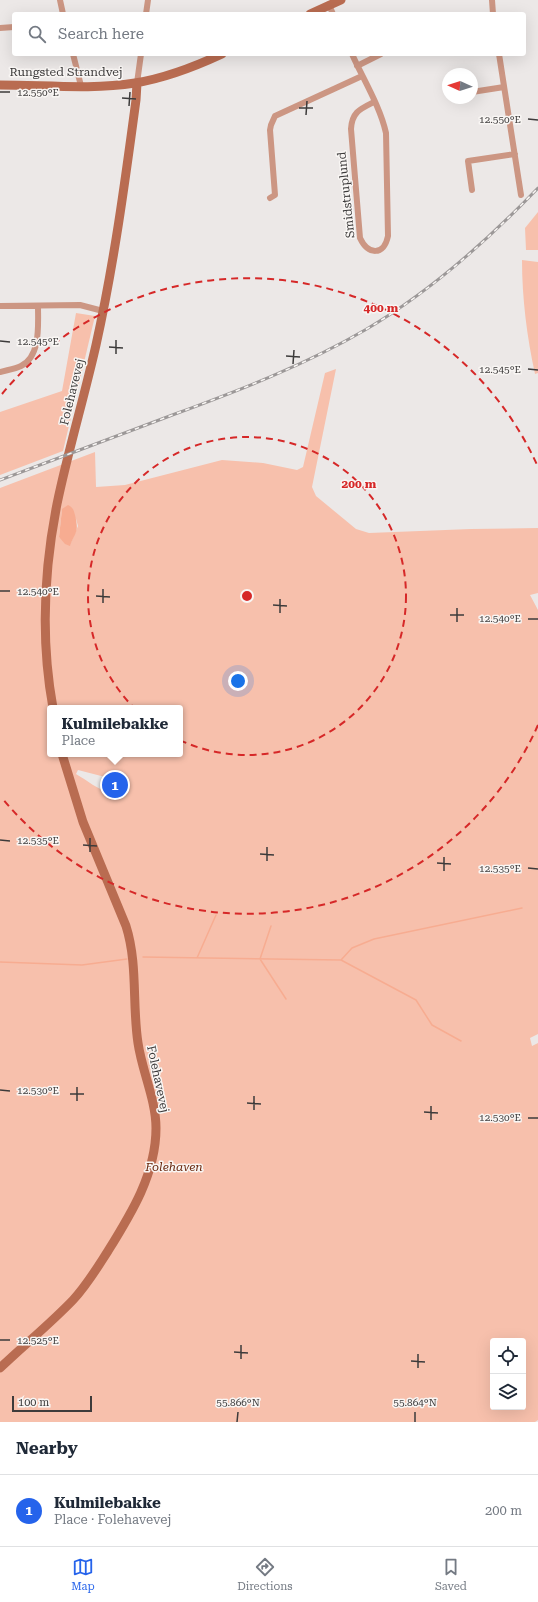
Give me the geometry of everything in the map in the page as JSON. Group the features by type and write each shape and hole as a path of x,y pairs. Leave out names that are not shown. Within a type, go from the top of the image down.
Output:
{"street":[{"path":"60,0 63,12"},
{"path":"146,12 148,0"},
{"path":"314,12 341,0"},
{"path":"492,0 493,12"},
{"path":"330,5 333,12"},
{"path":"0,28 12,26"},
{"path":"74,56 81,86"},
{"path":"137,83 141,56"},
{"name":"Rungsted Strandvej","path":"0,84 112,86 137,83 170,75 217,56"},
{"name":"Smidstruplund","path":"353,56 357,66 362,76 374,102 384,124 386,133 388,236 387,243 383,248 370,250 364,246 360,238 351,129 354,115 359,110 374,102"},
{"path":"357,66 378,56"},
{"path":"499,56 521,195"},
{"path":"270,198 275,195 270,130 276,116 362,76"},
{"name":"Folehavevej","path":"53,705 47,645 46,608 49,556 58,503 104,311 117,238 137,83"},
{"path":"478,91 504,87"},
{"path":"472,190 468,161 515,154"},
{"path":"0,306 80,305 104,311"},
{"path":"0,372 21,366 28,361 33,354 38,329 38,306"},
{"name":"Folehavevej","path":"0,1368 73,1300 89,1281 137,1202 147,1176 156,1129 154,1110 142,1067 138,1043 135,1017 133,962 130,941 126,926 82,822 63,757"}],"green space":[{"path":"538,212 538,250 526,250 525,228"},
{"path":"522,260 538,262 538,373 535,374 526,317"},
{"path":"76,313 95,316 63,451 0,475 0,412 62,391"},
{"name":"Folehaven","path":"336,369 312,487 316,496 356,529 369,533 538,528 538,593 530,595 538,610 538,1034 530,1038 532,1046 538,1043 538,1420 535,1422 0,1422 0,488 95,452 96,487 125,485 222,460 263,463 297,470 303,467 325,373","holes":["62,509 76,519 78,526 70,545 59,537","78,770 109,778 110,793 76,774"]}],"shaded area":[{"path":"68,505 74,511 77,525 70,546 65,544 59,537 62,509"}],"waterway":[{"path":"341,960 352,948 374,939 522,908"},
{"path":"197,958 216,915"},
{"path":"271,926 260,959 286,999"},
{"path":"143,957 341,960 416,1000 432,1025 461,1041"},
{"path":"0,962 82,965 127,959"}],"railway":[{"path":"0,480 248,386 296,366 342,343 389,315 435,283 478,247 538,188"}],"place":[{"name":"Kulmilebakke","path":"115,785"}]}
